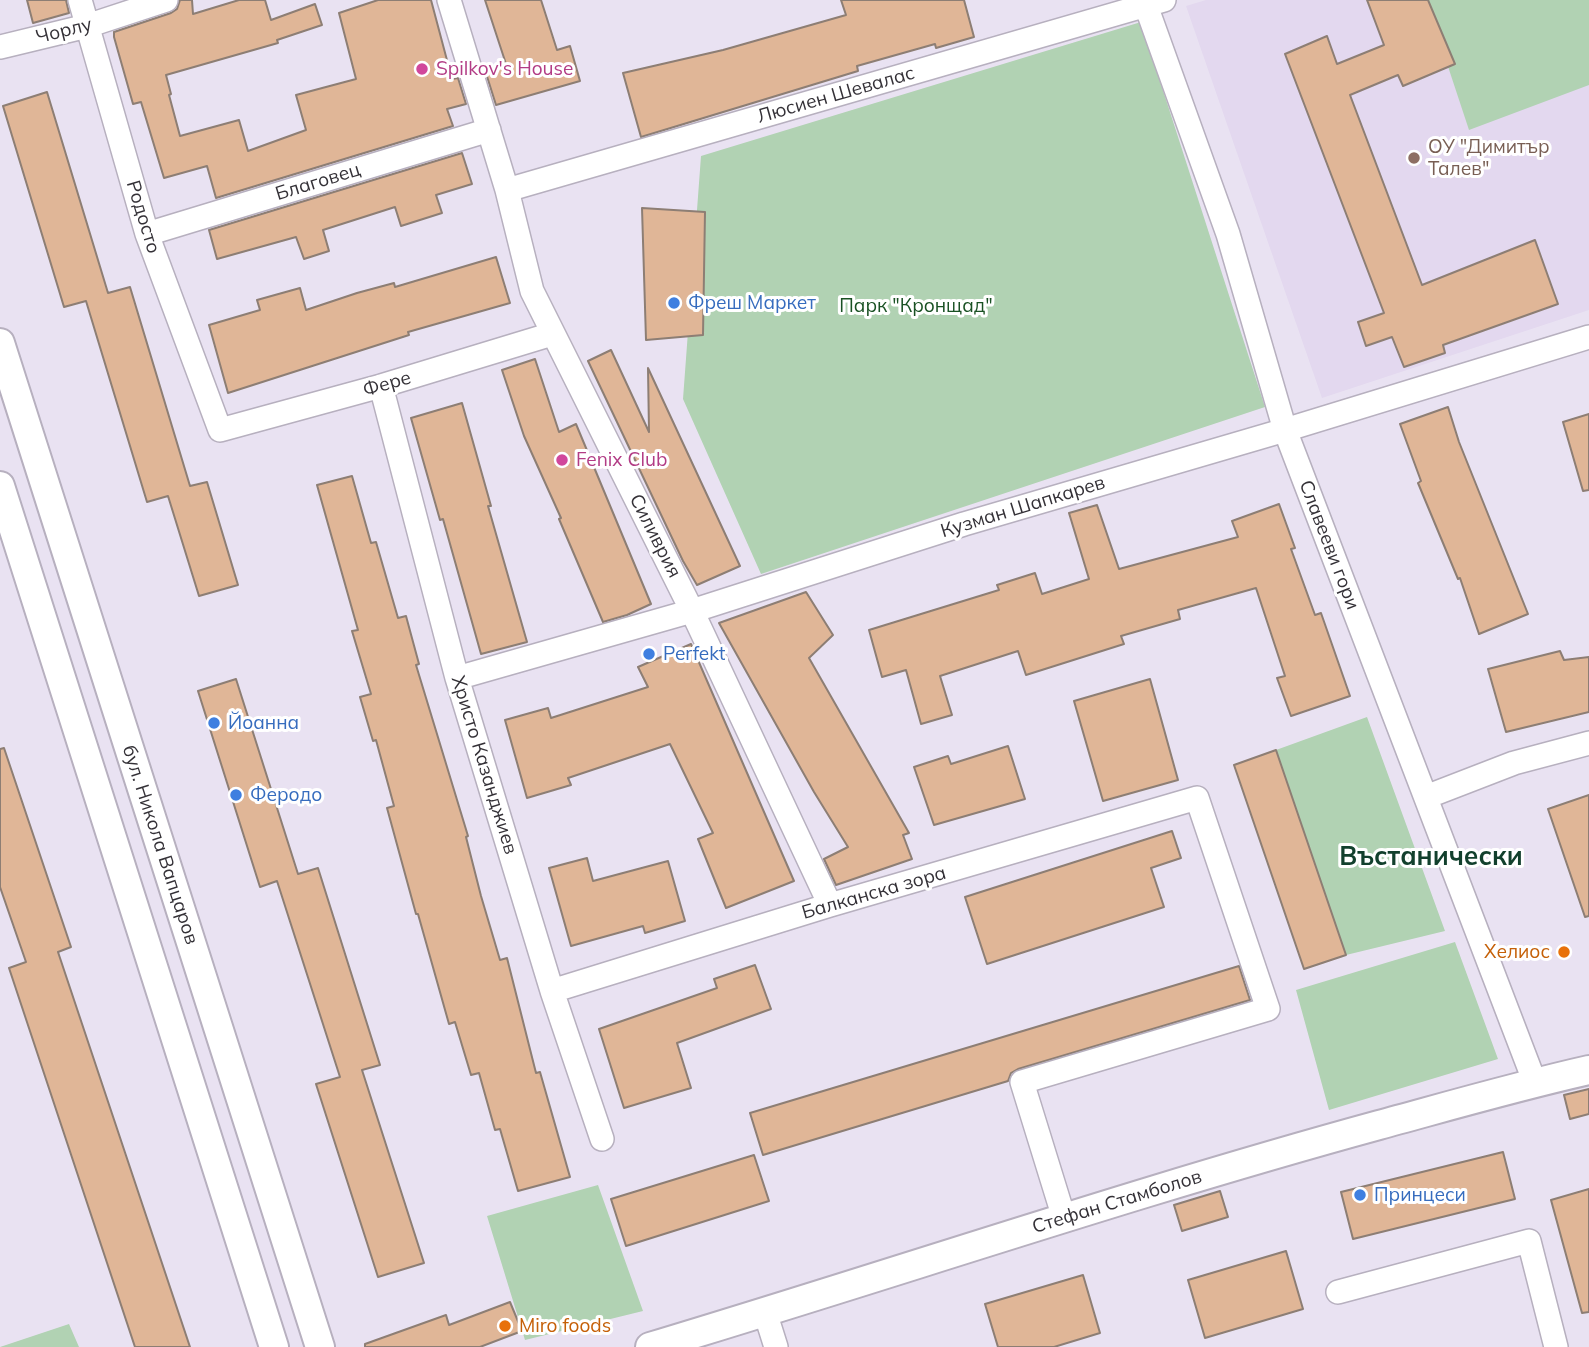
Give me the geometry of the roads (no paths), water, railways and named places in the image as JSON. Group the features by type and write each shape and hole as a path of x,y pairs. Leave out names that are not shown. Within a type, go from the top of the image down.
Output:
{"street":[{"name":"Родосто","path":"80,0 147,234 220,430"},
{"name":"Чорлу","path":"0,47 87,26 166,0"},
{"name":"Силиврия","path":"449,0 507,190 532,291 692,611 830,905"},
{"name":"Люсиен Шевалас","path":"507,190 1151,2"},
{"name":"Славееви гори","path":"1151,2 1228,234 1285,430 1535,1083"},
{"name":"Благовец","path":"147,234 489,130"},
{"name":"Фере","path":"220,430 381,386 552,334"},
{"name":"Кузман Шапкарев","path":"457,678 692,611 964,524 1589,337"},
{"name":"бул. Никола Вапцаров","path":"0,343 320,1347"},
{"name":"Христо Казанджиев","path":"381,386 457,678 552,990 602,1139"},
{"path":"0,486 274,1347"},
{"path":"1426,797 1514,764 1589,743"},
{"name":"Балканска зора","path":"552,990 830,905 1197,798 1268,1009 1022,1082 1064,1217"},
{"name":"Стефан Стамболов","path":"650,1347 1064,1217 1304,1146 1589,1070"},
{"path":"1338,1292 1529,1241 1556,1347"},
{"path":"765,1312 776,1347"}],"place":[{"name":"Spilkov's House","path":"422,69"},
{"name":"ОУ \"Димитър Талев\"","path":"1414,158"},
{"name":"Фреш Маркет","path":"674,303"},
{"name":"Fenix Club","path":"562,460"},
{"name":"Perfekt","path":"649,654"},
{"name":"Йоанна","path":"214,723"},
{"name":"Феродо","path":"236,795"},
{"name":"Хелиос","path":"1564,952"},
{"name":"Принцеси","path":"1360,1195"},
{"name":"Miro foods","path":"505,1326"}],"district":[{"name":"Въстанически","path":"1431,857"}],"park label":[{"name":"Парк \"Кронщад\"","path":"916,306"}]}
